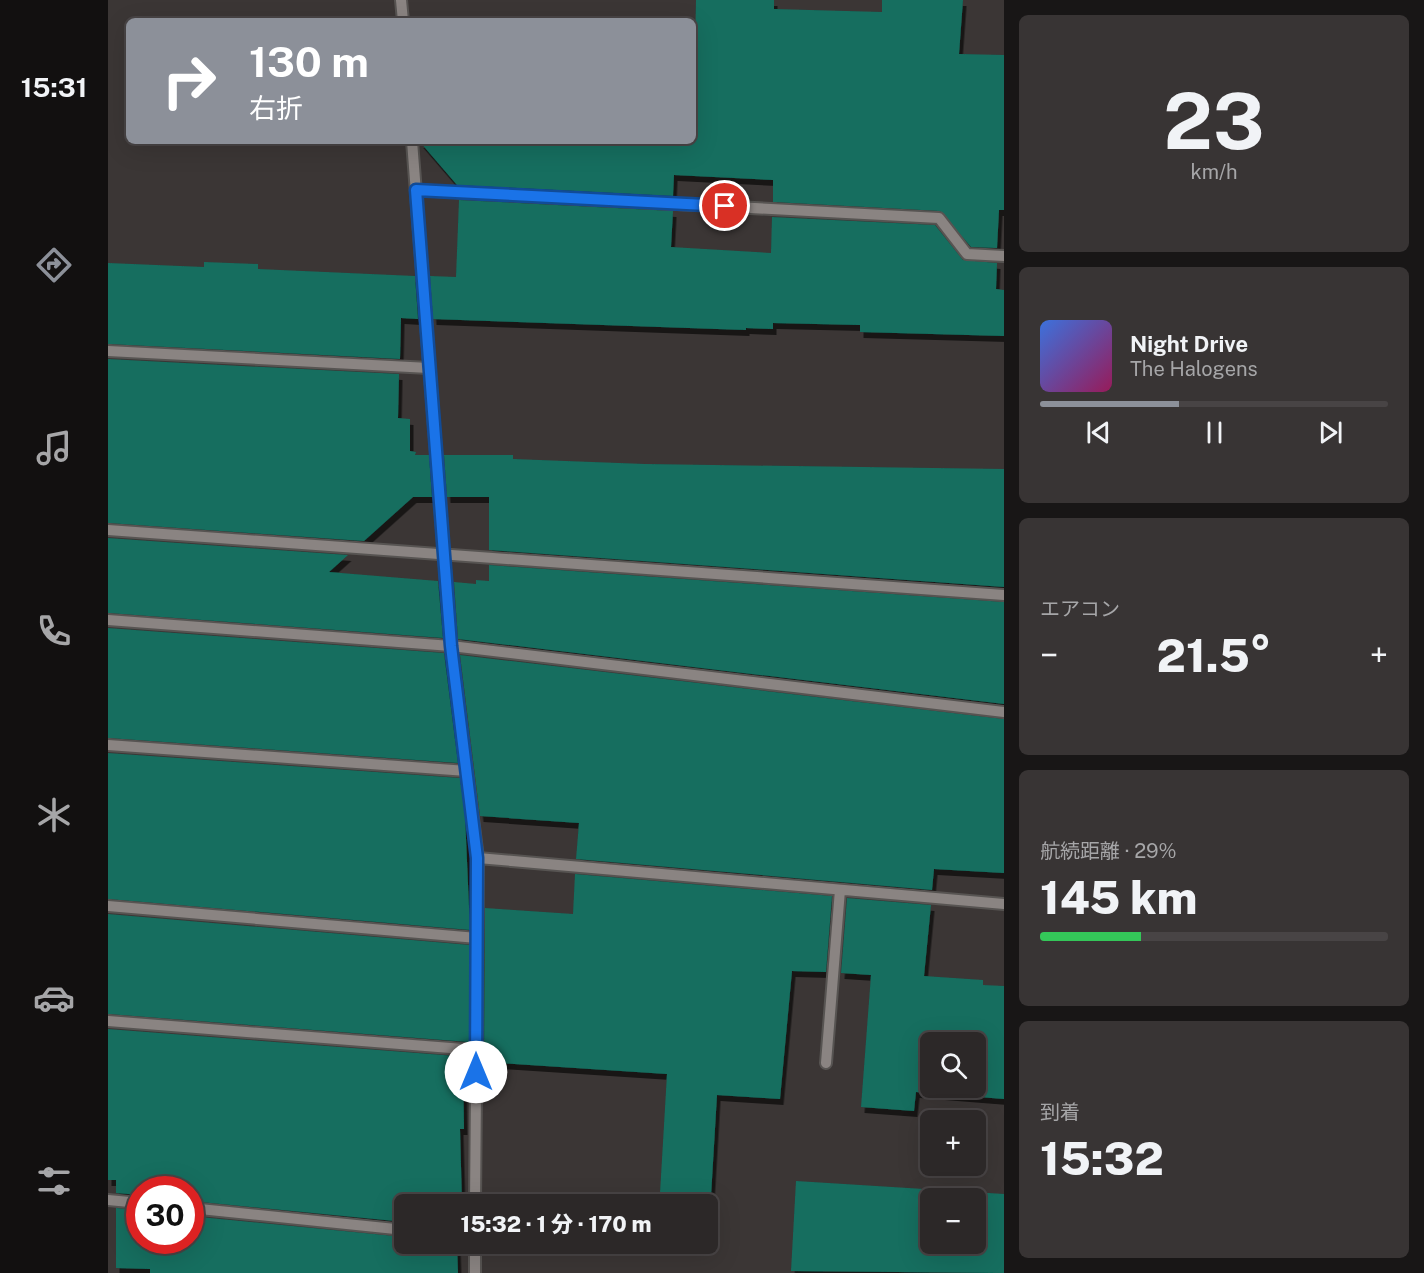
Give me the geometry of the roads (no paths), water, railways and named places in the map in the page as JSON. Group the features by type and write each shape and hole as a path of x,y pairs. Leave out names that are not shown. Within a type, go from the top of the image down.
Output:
{"street":[{"path":"401,0 403,18"},
{"path":"412,144 451,646 477,858 475,1194"},
{"path":"416,190 939,218 967,254 1004,256"},
{"path":"108,351 429,368"},
{"path":"108,530 1004,595"},
{"path":"108,620 451,646 1004,712"},
{"path":"108,746 467,771"},
{"path":"477,858 1004,904"},
{"path":"826,1064 840,890"},
{"path":"108,906 477,938"},
{"path":"108,1021 476,1050"},
{"path":"108,1204 126,1203"},
{"path":"204,1209 394,1229"},
{"path":"475,1254 475,1273"}]}
